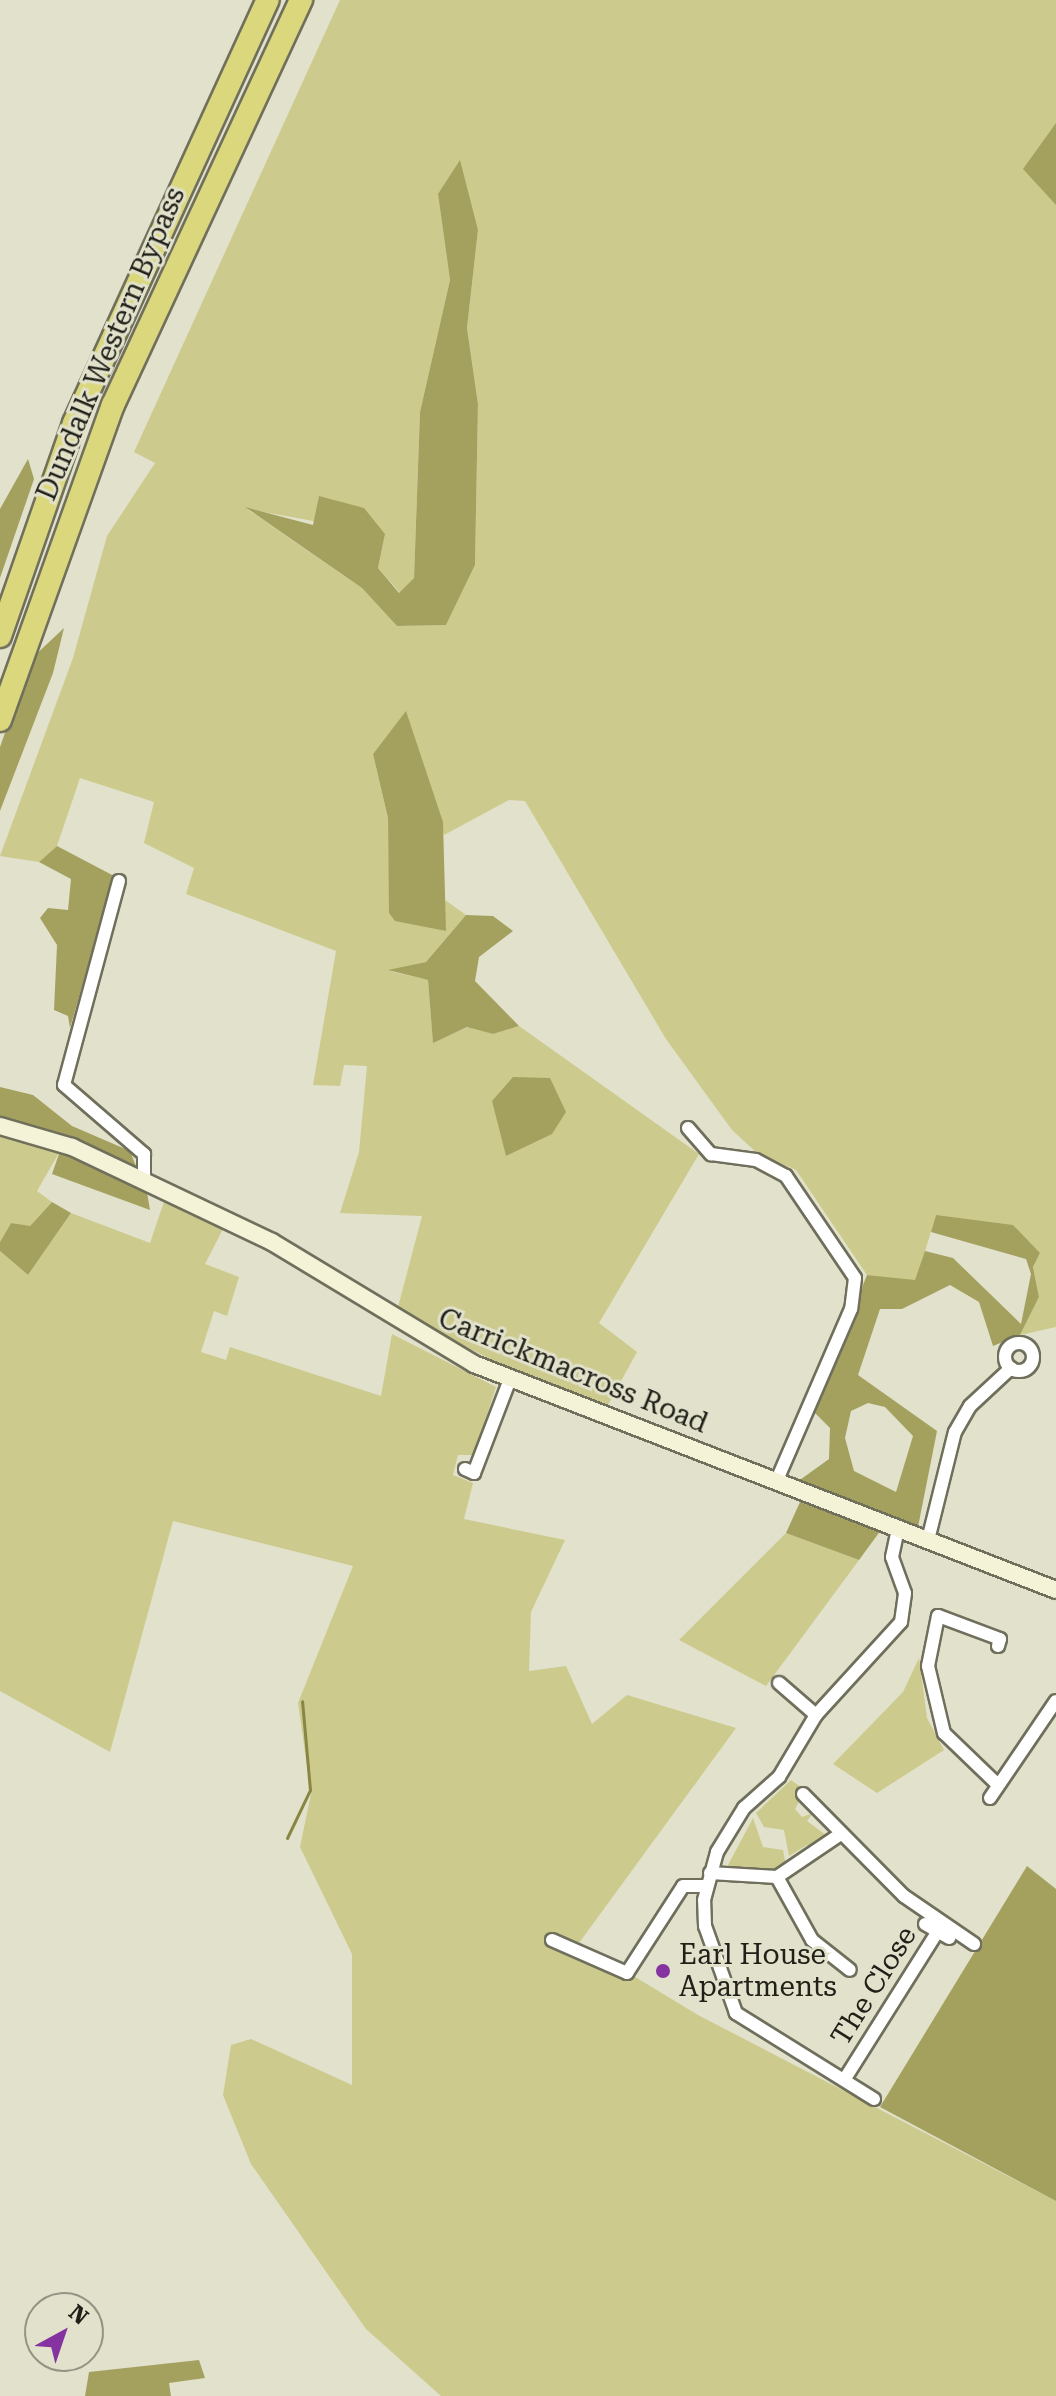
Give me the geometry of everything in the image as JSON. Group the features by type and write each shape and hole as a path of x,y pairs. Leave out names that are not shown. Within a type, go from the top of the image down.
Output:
{"highway":[{"name":"Dundalk Western Bypass","path":"0,636 74,423 268,0"},
{"name":"Dundalk Western Bypass","path":"0,720 113,405 301,0"}],"main road":[{"name":"Carrickmacross Road","path":"0,1126 144,1179 295,1254 418,1335 510,1379 1056,1590"}],"street":[{"path":"119,881 64,1085 144,1154 144,1179"},
{"path":"688,1128 711,1154 748,1157 786,1176 855,1278 851,1309 776,1482"},
{"path":"928,1540 955,1432 970,1406 1011,1368"},
{"path":"465,1469 474,1473 510,1379"},
{"path":"846,2077 736,2013 705,1926 706,1886 737,1819 779,1777 816,1715 901,1622 905,1593 892,1557 898,1529"},
{"path":"998,1646 1000,1639 938,1616 928,1666 944,1733 998,1785"},
{"path":"779,1683 816,1715"},
{"path":"990,1798 1056,1701"},
{"path":"799,1812 806,1798 839,1835 904,1896 968,1945"},
{"path":"710,1873 777,1877 839,1835"},
{"path":"777,1877 812,1940 850,1970"},
{"path":"552,1940 627,1973 683,1886 706,1886"},
{"name":"The Close","path":"874,2099 846,2077 943,1934 925,1924"}],"shaded area":[{"path":"340,0 1056,0 1056,1327 1020,1335 1039,1297 1033,1267 1040,1253 936,1215 916,1281 867,1275 796,1170 757,1153 732,1130 666,1039 525,801 509,800 444,835 406,712 373,754 388,818 390,913 445,931 445,900 466,915 426,962 390,971 428,980 433,1042 468,1027 493,1034 519,1026 699,1154 599,1323 637,1352 608,1405 492,1360 397,1311 422,1216 340,1213 359,1152 367,1066 344,1065 340,1086 313,1085 336,951 186,894 194,868 144,843 154,802 80,778 57,846 39,862 0,856 73,658 107,536 155,463 134,452","holes":["438,194 478,230 467,328 478,404 475,565 446,625 397,626 362,588 247,509 385,534 378,568 400,593 414,578 420,412 450,280"]},
{"path":"1056,123 1056,205 1023,169"},
{"path":"460,160 478,230 467,328 478,404 475,565 446,625 397,626 362,588 245,507 313,525 319,496 364,508 385,534 378,568 399,593 414,578 420,412 450,280 438,194"},
{"path":"28,459 34,479 0,578 0,509"},
{"path":"64,628 53,673 0,811 0,747 31,659"},
{"path":"406,711 443,822 446,931 395,921 389,913 388,818 373,754"},
{"path":"57,846 114,876 70,1028 68,1016 54,1010 57,945 40,918 48,908 68,910 71,879 39,862"},
{"path":"466,915 493,916 513,931 479,957 475,981 519,1026 493,1034 467,1027 433,1043 428,980 388,970 426,962"},
{"path":"513,1077 550,1078 566,1112 552,1134 506,1156 492,1101"},
{"path":"0,1087 33,1095 72,1126 130,1151 136,1166 0,1118"},
{"path":"0,1135 60,1151 37,1191 52,1202 29,1227 11,1223 0,1242"},
{"path":"60,1151 146,1187 150,1210 52,1174"},
{"path":"165,1199 224,1227 205,1264 239,1277 227,1316 214,1311 201,1352 226,1360 230,1347 381,1396 392,1334 496,1387 474,1455 458,1455 453,1475 473,1483 464,1519 565,1540 531,1612 529,1671 566,1666 592,1724 627,1695 736,1728 579,1943 698,2015 1056,2201 1056,2396 441,2396 366,2329 251,2164 223,2095 231,2045 251,2039 352,2085 352,1954 300,1847 311,1794 298,1703 353,1566 173,1521 110,1752 0,1691 0,1251 28,1275 71,1213 150,1243"},
{"path":"52,1202 71,1213 28,1275 0,1251 0,1242 11,1223 30,1226"},
{"path":"936,1215 1013,1225 1040,1253 1033,1267 1039,1297 1020,1335 993,1346 979,1302 950,1285 902,1309 880,1309 858,1375 937,1431 918,1527 797,1482 829,1459 830,1428 813,1411 867,1275 915,1280 925,1251 953,1258 1021,1324 1031,1274 1026,1259 931,1232","holes":["868,1403 885,1407 913,1436 896,1492 854,1471 845,1438 851,1411"]},
{"path":"800,1502 881,1530 859,1560 786,1533"},
{"path":"786,1533 859,1560 766,1686 679,1640"},
{"path":"919,1658 927,1718 944,1750 877,1793 833,1764 903,1692"},
{"path":"791,1780 805,1790 795,1809 802,1817 813,1813 807,1821 827,1836 812,1851 807,1845 789,1856 784,1830 764,1827 756,1813"},
{"path":"753,1818 763,1847 783,1850 786,1866 759,1875 758,1868 727,1867"},
{"path":"1027,1866 1056,1889 1056,2201 880,2107"},
{"path":"199,2360 205,2378 169,2383 171,2396 85,2396 89,2372"}],"waterway":[{"path":"287,1838 310,1790 302,1701"}],"place":[{"name":"Earl House Apartments","path":"663,1971"}]}
